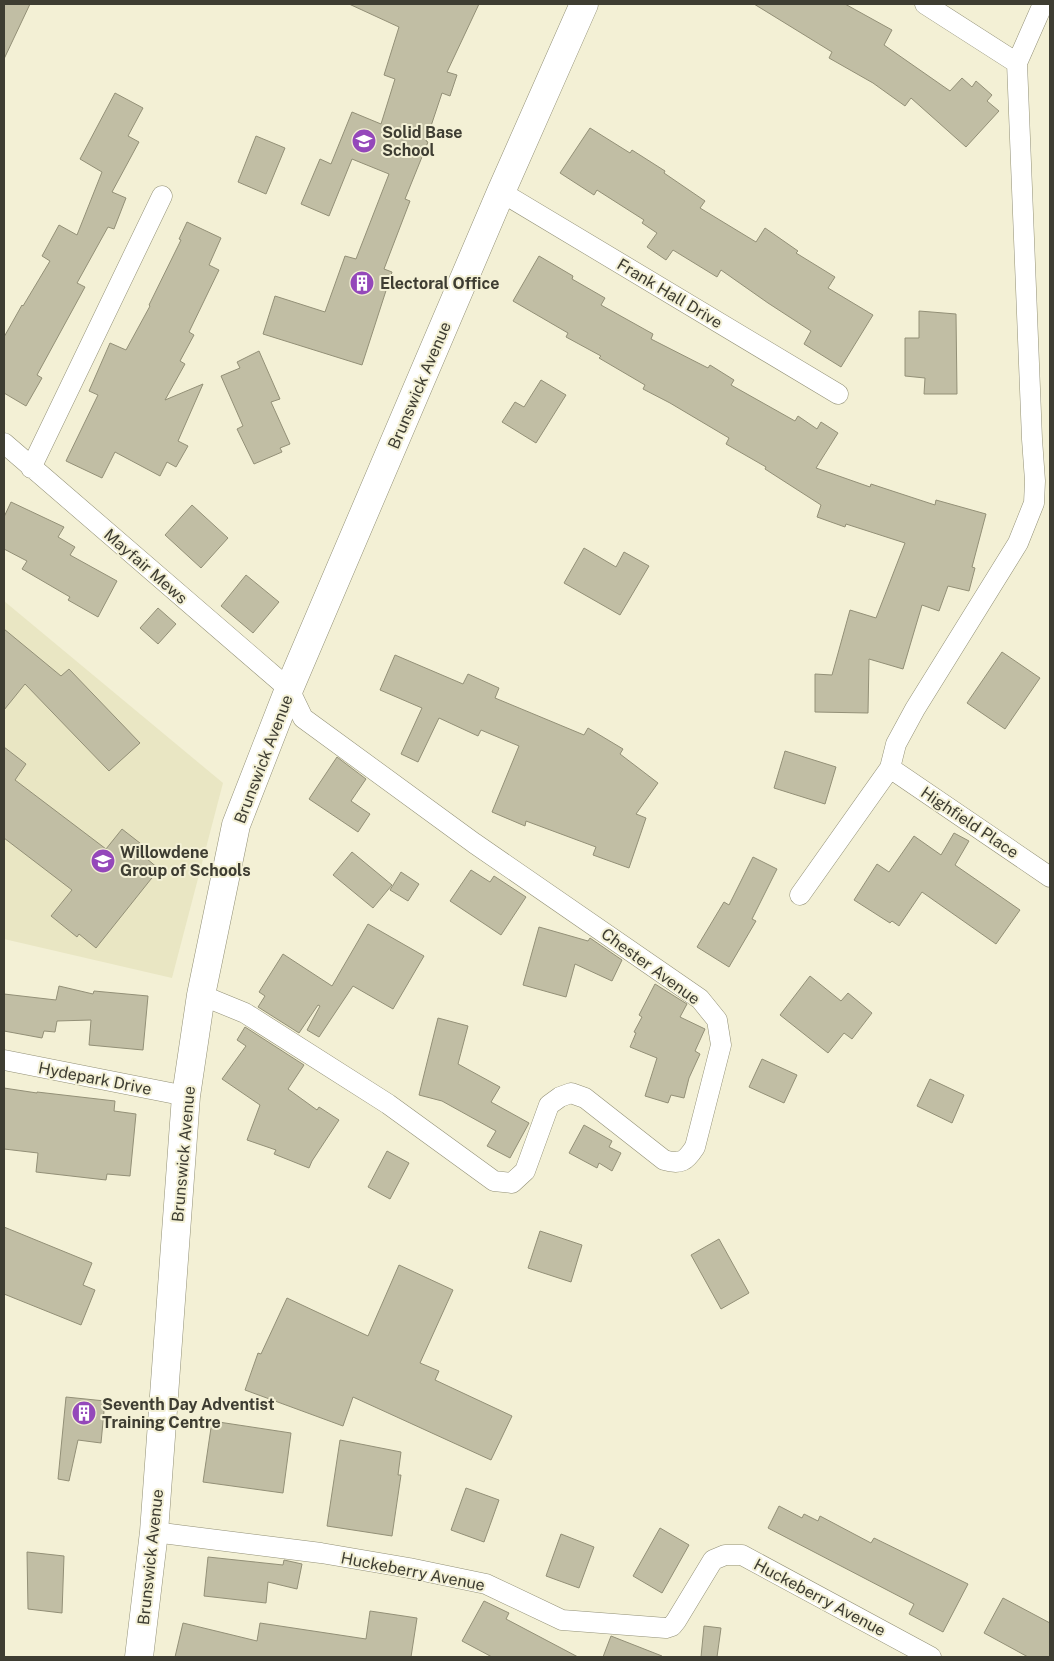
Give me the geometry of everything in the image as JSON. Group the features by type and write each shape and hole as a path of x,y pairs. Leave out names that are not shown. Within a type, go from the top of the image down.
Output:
{"main road":[{"name":"Brunswick Avenue","path":"139,1657 154,1532 186,1096 201,995 236,825 289,689 501,192 584,4"}],"street":[{"path":"925,4 1017,63"},
{"path":"800,895 890,768 896,744 915,709 1018,543 1034,503 1035,481 1017,63 1043,4"},
{"name":"Frank Hall Drive","path":"501,192 838,394"},
{"path":"32,468 162,196"},
{"name":"Mayfair Mews","path":"4,443 289,689"},
{"name":"Chester Avenue","path":"201,995 254,1018 388,1104 494,1182 512,1183 525,1171 549,1105 560,1097 571,1093 585,1098 664,1160 675,1163 683,1161 695,1147 721,1045 717,1020 700,999 474,843 303,718 289,689"},
{"name":"Highfield Place","path":"890,768 1050,877"},
{"name":"Hydepark Drive","path":"4,1060 186,1096"},
{"name":"Huckeberry Avenue","path":"154,1532 321,1553 409,1568 486,1584 562,1620 666,1628 672,1626 676,1621 713,1560 725,1555 742,1555 931,1657"}],"shaded area":[{"name":"Willowdene Group of Schools","path":"4,601 223,783 172,978 4,939"}],"building":[{"path":"4,4 30,4 4,59"},
{"path":"349,4 479,4 447,72 457,75 450,96 442,93 426,141 428,142 405,199 410,201 384,269 392,272 362,365 263,334 275,296 325,312 345,256 356,259 389,174 352,159 329,216 301,204 320,159 331,164 352,112 381,124 395,79 384,75 399,27"},
{"path":"754,4 845,4 892,30 884,45 950,91 962,78 972,87 976,81 992,95 987,101 999,111 966,147 911,98 905,106 873,83 829,58 832,52"},
{"path":"115,93 143,108 128,136 139,142 112,192 126,198 114,229 108,227 77,283 85,287 37,375 42,378 26,406 4,393 4,337 50,261 42,256 59,225 77,235 102,172 80,159"},
{"path":"590,128 630,153 632,150 665,171 664,173 705,201 700,208 756,242 765,228 798,251 796,253 835,277 828,288 873,315 841,367 804,344 811,331 721,270 717,277 673,250 666,260 647,247 657,233 642,223 644,220 597,190 594,195 560,173"},
{"path":"256,136 285,148 266,194 238,182"},
{"path":"187,222 221,238 209,265 219,270 189,332 194,335 180,361 185,364 165,400 203,384 178,441 188,446 176,467 167,462 160,476 115,452 102,478 66,461 98,395 89,391 110,343 126,350 150,306 181,240 179,239"},
{"path":"539,256 573,276 572,279 605,298 601,305 653,334 651,339 708,368 710,365 734,380 731,385 795,421 798,416 817,429 821,422 838,433 816,468 870,487 871,484 935,505 936,500 986,514 972,567 975,568 969,591 948,586 939,611 922,605 903,669 869,659 868,713 815,712 815,674 832,675 850,610 876,618 905,543 846,524 845,527 817,517 821,505 765,469 766,467 726,444 729,438 643,389 645,385 599,358 601,356 566,337 568,333 513,301"},
{"path":"919,311 956,314 957,394 924,394 925,378 905,376 905,338 919,338"},
{"path":"259,351 280,399 271,402 290,444 280,448 282,452 254,464 237,429 243,426 221,376 240,368 237,362"},
{"path":"541,380 566,395 536,443 502,422 515,402 524,407"},
{"path":"11,502 64,527 58,537 75,547 70,555 117,581 98,617 68,600 70,597 22,569 27,561 4,549 4,517"},
{"path":"192,505 228,538 201,568 165,535"},
{"path":"584,548 616,567 624,552 649,566 620,615 564,583"},
{"path":"246,575 279,602 253,633 221,606"},
{"path":"158,608 176,624 158,644 140,628"},
{"path":"4,629 61,676 69,669 140,743 109,771 25,684 4,710"},
{"path":"1002,652 1040,678 1005,729 967,703"},
{"path":"395,655 463,684 468,674 499,688 495,698 584,735 588,728 623,749 620,754 658,783 636,814 646,818 629,868 593,855 596,847 526,821 525,826 492,812 519,746 481,730 478,736 439,718 418,762 401,754 422,708 380,690"},
{"path":"4,747 26,764 15,780 106,849 122,829 145,847 140,853 159,869 96,948 79,934 77,937 51,916 72,890 4,838"},
{"path":"785,751 836,767 825,804 774,788"},
{"path":"337,757 366,779 351,801 370,814 358,832 309,799"},
{"path":"954,833 969,841 955,865 1020,910 996,944 922,892 899,926 892,921 890,923 854,900 877,864 889,872 914,836 941,855"},
{"path":"352,852 392,885 373,908 333,875"},
{"path":"753,857 777,869 752,919 756,921 729,967 697,947 724,902 729,905"},
{"path":"471,870 490,882 494,876 526,897 501,935 450,901"},
{"path":"401,872 419,884 408,901 390,890"},
{"path":"368,924 424,956 393,1009 353,986 319,1037 307,1030 320,1006 318,1005 299,1033 258,1007 265,996 259,992 283,954 332,986"},
{"path":"539,927 588,941 590,938 622,960 612,981 575,964 566,997 523,985"},
{"path":"810,976 841,1001 848,993 872,1013 852,1039 844,1033 828,1053 780,1015"},
{"path":"655,984 687,1004 680,1017 705,1029 695,1051 700,1054 689,1078 684,1098 671,1095 668,1103 645,1096 657,1058 630,1047 636,1033 634,1032 642,1017 639,1015"},
{"path":"59,986 93,994 94,991 148,996 143,1050 89,1045 91,1020 57,1021 55,1032 44,1031 42,1038 4,1031 4,994 56,1000"},
{"path":"438,1018 468,1026 458,1064 500,1087 491,1102 529,1123 510,1158 487,1146 496,1131 442,1101 419,1095"},
{"path":"245,1027 304,1065 288,1089 317,1110 319,1107 339,1120 309,1168 274,1154 276,1150 247,1140 260,1105 222,1079 246,1046 237,1040"},
{"path":"762,1059 797,1075 784,1103 749,1087"},
{"path":"930,1079 964,1095 952,1123 917,1106"},
{"path":"4,1088 115,1101 114,1111 136,1114 130,1176 107,1174 106,1180 36,1172 38,1153 4,1149"},
{"path":"584,1125 612,1141 609,1147 621,1153 612,1171 599,1163 597,1168 569,1153"},
{"path":"387,1151 409,1163 390,1199 368,1187"},
{"path":"4,1227 92,1263 83,1285 95,1290 81,1325 4,1294"},
{"path":"540,1231 582,1245 571,1282 528,1268"},
{"path":"719,1239 749,1293 721,1309 691,1255"},
{"path":"399,1265 453,1290 420,1363 439,1371 435,1380 512,1416 491,1460 353,1397 343,1426 245,1390 258,1353 261,1354 287,1298 368,1336"},
{"name":"Seventh Day Adventist Training Centre","path":"66,1397 105,1401 101,1443 78,1440 69,1481 58,1479"},
{"path":"212,1421 291,1433 283,1493 203,1482"},
{"path":"340,1440 401,1452 398,1475 401,1475 392,1536 327,1526"},
{"path":"466,1488 499,1500 484,1542 451,1530"},
{"path":"779,1506 802,1518 804,1514 818,1521 820,1516 871,1543 874,1538 968,1584 943,1632 909,1614 914,1604 768,1528"},
{"path":"660,1528 689,1545 662,1593 633,1576"},
{"path":"561,1534 594,1547 579,1588 546,1576"},
{"path":"27,1552 64,1556 62,1613 28,1609"},
{"path":"208,1557 283,1565 284,1560 302,1564 297,1589 268,1582 266,1603 204,1596"},
{"path":"1003,1598 1050,1623 1050,1657 1028,1657 984,1633"},
{"path":"484,1601 509,1613 506,1619 578,1657 492,1657 462,1641"},
{"path":"370,1611 417,1618 411,1657 175,1657 183,1623 257,1641 260,1623 366,1639"},
{"path":"704,1626 721,1628 717,1657 701,1657"},
{"path":"611,1636 662,1656 662,1657 603,1657"}],"place":[{"name":"Solid Base School","path":"364,141"},
{"name":"Electoral Office","path":"362,283"},
{"name":"Willowdene Group of Schools","path":"103,861"},
{"name":"Seventh Day Adventist Training Centre","path":"84,1413"}]}
